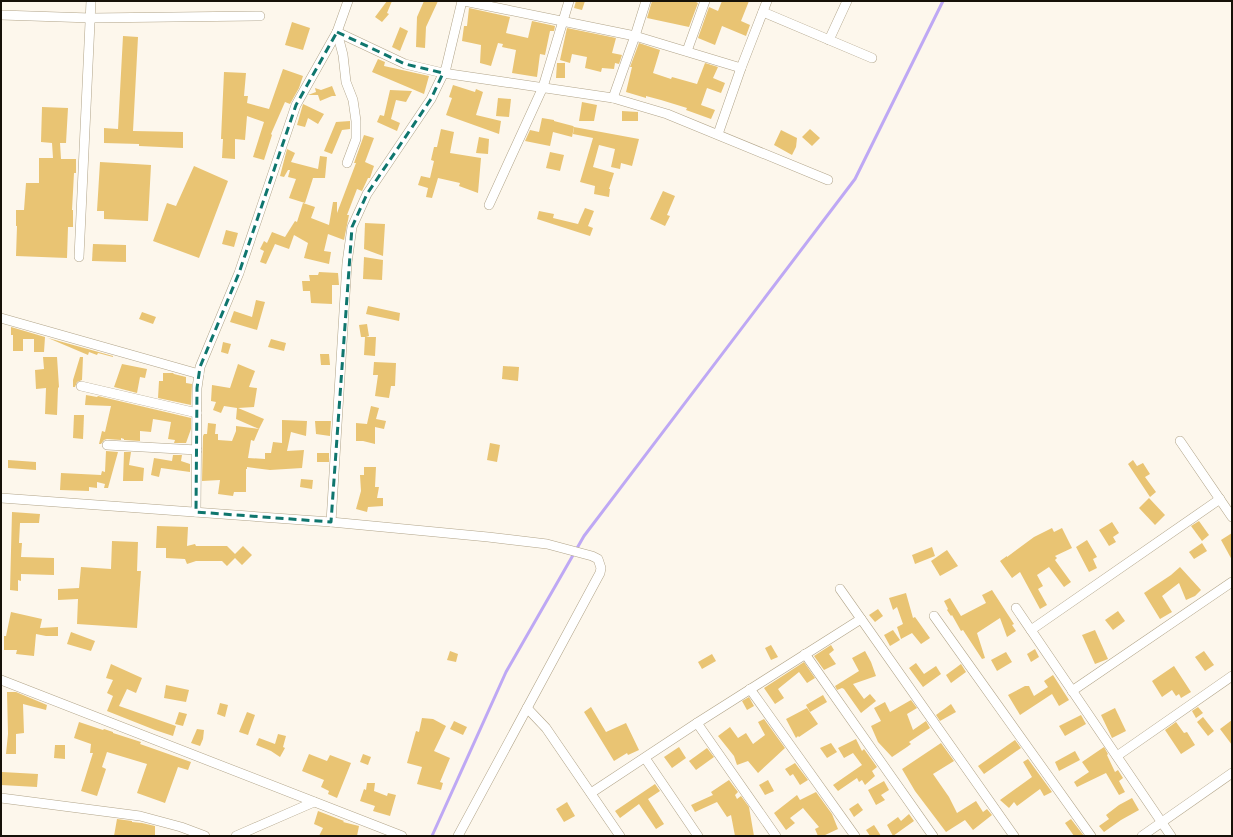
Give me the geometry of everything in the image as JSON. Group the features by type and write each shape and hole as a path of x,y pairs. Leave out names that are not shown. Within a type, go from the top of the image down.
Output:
{"street":[{"path":"79,257 92,1"},
{"path":"196,512 197,388 200,367 239,273 296,105 337,32 348,1"},
{"path":"331,522 347,263 352,226 367,194 431,99 446,68 463,1 635,36 741,68"},
{"path":"489,205 543,88 569,1"},
{"path":"613,98 646,1"},
{"path":"687,51 705,1"},
{"path":"718,134 741,68 767,1"},
{"path":"829,40 847,1"},
{"path":"763,12 872,58"},
{"path":"1,15 91,18 260,16"},
{"path":"337,32 405,64 443,73 613,98 667,114 828,180"},
{"path":"337,32 343,55 346,82 353,100 356,121 356,139 347,163"},
{"path":"1,318 199,374"},
{"path":"81,386 197,413"},
{"path":"1180,441 1232,517"},
{"path":"107,444 197,450"},
{"path":"1,498 331,522 488,536 546,544 592,556 598,560 601,568 600,572 458,836"},
{"path":"1031,630 1220,499"},
{"path":"1072,691 1232,582"},
{"path":"840,589 1014,836"},
{"path":"1016,608 1171,836"},
{"path":"934,616 1091,836"},
{"path":"591,793 697,723 861,619"},
{"path":"805,654 933,836"},
{"path":"1117,756 1232,676"},
{"path":"1,680 402,836"},
{"path":"750,689 855,836"},
{"path":"527,708 546,728 620,836"},
{"path":"697,723 776,836"},
{"path":"645,758 698,836"},
{"path":"1142,836 1232,773"},
{"path":"1,798 140,816 181,826 205,836"},
{"path":"236,836 314,802"}],"highlighted area":[{"path":"337,32 405,64 443,73 431,99 367,194 352,227 331,522 196,512 197,388 200,367 239,273 296,105"}],"building":[{"path":"387,1 392,1 387,13 389,14 382,22 375,17"},
{"path":"424,1 438,1 426,27 425,48 416,47 417,17"},
{"path":"576,1 585,1 582,10 574,8"},
{"path":"652,1 694,1 698,3 689,27 647,18"},
{"path":"722,1 749,1 741,21 750,25 746,36 722,26 715,45 698,38 709,7 718,11"},
{"path":"469,8 510,17 506,33 528,38 532,21 555,26 554,31 550,31 545,55 540,54 537,77 512,73 516,50 502,47 503,44 498,43 491,66 480,63 481,45 462,41 464,26 467,26"},
{"path":"292,22 310,28 303,50 285,45"},
{"path":"400,27 408,31 400,51 392,47"},
{"path":"567,28 616,38 612,53 622,55 619,64 615,63 614,69 602,68 601,72 585,68 587,57 572,54 570,63 560,60"},
{"path":"123,36 138,37 133,131 183,132 183,148 139,146 139,144 104,143 104,128 118,129"},
{"path":"639,43 660,50 653,73 671,79 672,77 697,84 705,63 718,67 713,78 725,83 721,93 707,88 701,105 715,110 711,119 686,110 687,108 646,96 646,98 626,92 632,67 630,67"},
{"path":"378,59 385,62 384,66 429,76 424,94 372,72"},
{"path":"557,63 565,63 565,78 556,78"},
{"path":"283,69 303,76 299,88 290,104 285,102 271,134 272,135 264,160 253,157 264,122 247,116 245,140 235,139 235,159 222,158 223,139 221,139 224,72 246,73 244,96 248,96 247,103 269,109"},
{"path":"453,85 475,92 476,89 483,92 476,115 501,121 499,134 446,115 452,98 449,97"},
{"path":"332,86 336,96 320,101 318,95 308,95 316,92 315,88 321,90"},
{"path":"390,90 412,91 406,102 396,100 391,119 400,123 397,131 377,122 380,115 384,116"},
{"path":"498,98 511,99 509,117 496,116"},
{"path":"582,102 597,105 594,121 579,121"},
{"path":"303,104 324,114 318,124 308,118 305,127 297,125"},
{"path":"42,107 68,108 66,143 60,143 61,159 76,159 76,173 74,173 72,210 73,227 68,227 67,258 16,256 16,210 24,210 26,183 39,183 39,158 53,158 52,143 41,142"},
{"path":"622,111 638,112 638,121 622,121"},
{"path":"542,118 573,126 572,137 553,132 550,146 525,141 530,130 539,132"},
{"path":"350,121 350,129 342,130 332,154 324,151 336,122"},
{"path":"574,127 639,139 632,166 621,163 620,169 611,167 615,149 599,145 593,167 614,173 609,189 609,197 594,194 595,186 580,182 593,138 573,134"},
{"path":"441,129 454,132 450,153 481,158 478,193 459,186 460,183 438,178 432,198 426,197 428,188 418,185 421,176 430,178 434,161 431,160 434,147 437,147"},
{"path":"810,129 820,138 812,146 802,137"},
{"path":"781,130 797,138 796,147 792,155 774,145"},
{"path":"364,135 374,138 365,162 374,166 370,178 368,178 362,191 357,189 347,215 349,215 344,240 328,234 324,251 331,252 329,264 304,258 308,243 294,235 289,249 275,244 266,264 260,262 264,251 260,249 264,241 267,243 272,232 285,237 295,221 297,222 303,203 315,207 311,218 329,225 333,202 337,202 337,213 356,163 354,163"},
{"path":"479,137 489,139 488,154 476,153"},
{"path":"287,149 295,153 291,162 318,169 320,156 327,157 325,178 313,178 305,203 289,198 296,179 288,177 290,170 288,170 284,177 280,176"},
{"path":"550,152 564,155 560,171 546,168"},
{"path":"100,162 151,165 148,221 104,219 104,211 97,211"},
{"path":"194,166 228,181 199,258 153,241 167,203 176,206"},
{"path":"663,191 675,196 667,215 670,216 665,226 650,219"},
{"path":"585,208 594,211 588,226 593,228 590,236 537,219 539,211 554,214 553,218 578,224"},
{"path":"365,223 385,224 383,256 364,249"},
{"path":"226,230 238,233 234,247 222,244"},
{"path":"93,244 126,245 126,262 92,261"},
{"path":"364,257 383,260 382,280 363,279"},
{"path":"319,272 338,273 339,285 332,285 332,304 311,303 310,291 303,291 302,281 310,281 309,275 318,275"},
{"path":"256,300 265,302 257,330 230,322 234,311 252,317"},
{"path":"368,306 400,313 399,321 366,314"},
{"path":"142,312 156,317 153,324 139,319"},
{"path":"367,324 369,336 366,337 376,337 375,356 364,355 365,337 361,337 359,325"},
{"path":"11,327 45,337 44,352 34,352 34,339 23,339 23,351 13,351 13,335 11,335"},
{"path":"48,338 113,357 98,353 97,355 89,352 88,355"},
{"path":"271,339 286,343 284,351 268,347"},
{"path":"223,342 231,344 228,354 221,352"},
{"path":"320,354 329,354 330,365 321,365"},
{"path":"43,357 57,357 59,387 57,415 45,414 46,388 36,389 35,370 44,369"},
{"path":"80,357 83,357 82,380 77,382 75,387 73,387 73,380"},
{"path":"374,362 396,363 395,386 391,386 389,398 375,396 378,375 373,375"},
{"path":"122,364 147,369 145,378 140,377 137,393 114,387"},
{"path":"238,364 255,371 249,387 257,388 254,407 238,408 264,419 259,429 236,419 237,408 224,406 221,413 213,410 216,402 211,401 212,385 230,388"},
{"path":"503,366 519,367 518,381 502,379"},
{"path":"163,373 173,373 186,377 186,383 192,384 191,405 158,398 159,381 163,381"},
{"path":"86,395 98,396 191,418 191,429 186,443 174,443 175,440 168,439 171,422 153,419 151,432 140,431 140,441 124,440 121,438 121,440 107,439 99,444 102,431 105,432 111,406 85,405"},
{"path":"371,406 379,408 376,419 386,421 384,429 375,427 375,444 356,441 356,423 367,424"},
{"path":"74,415 84,415 83,439 73,438"},
{"path":"282,420 307,421 306,436 291,432 287,451 304,450 302,468 270,470 247,467 246,492 234,492 233,496 218,494 220,480 202,481 203,436 204,434 207,434 208,423 216,424 215,434 218,434 218,440 232,441 236,431 236,426 259,429 254,441 251,440 248,458 265,459 265,453 271,453 273,442 282,443"},
{"path":"315,421 331,421 330,436 316,434"},
{"path":"490,443 500,445 497,462 487,460"},
{"path":"106,451 118,452 108,488 104,488 105,484 97,482 97,488 89,487 89,491 60,490 61,473 101,475 102,471 105,472"},
{"path":"124,452 131,452 129,465 144,468 143,481 123,481"},
{"path":"317,453 329,453 329,462 317,462"},
{"path":"173,455 182,455 181,461 190,464 190,472 161,468 159,477 151,475 154,458 172,461"},
{"path":"8,460 36,462 36,470 8,468"},
{"path":"1133,460 1137,466 1143,463 1150,474 1145,477 1156,492 1150,497 1128,464"},
{"path":"364,467 376,467 375,487 379,487 377,498 383,498 383,506 368,507 367,512 356,509 361,491 360,475 364,475"},
{"path":"301,479 313,480 312,489 300,487"},
{"path":"1149,498 1165,515 1155,525 1139,508"},
{"path":"12,512 40,514 39,523 20,523 19,543 22,543 21,557 54,558 54,575 21,574 21,581 18,580 18,591 10,590"},
{"path":"1199,521 1209,535 1202,541 1191,526"},
{"path":"1112,522 1119,533 1113,537 1116,542 1109,546 1099,530"},
{"path":"157,526 188,527 187,546 195,544 196,546 227,546 235,554 243,546 252,555 242,565 235,558 227,566 222,561 196,561 187,564 185,559 166,558 166,548 156,548"},
{"path":"1052,528 1054,532 1062,528 1072,548 1055,556 1057,558 1055,560 1071,582 1064,587 1049,567 1037,575 1043,586 1038,589 1047,605 1040,609 1020,572 1012,578 1000,561 1034,537"},
{"path":"1232,533 1232,560 1221,540"},
{"path":"1087,540 1097,557 1093,559 1097,568 1089,572 1076,547"},
{"path":"112,541 138,542 137,571 141,571 137,628 77,624 78,599 58,600 58,589 79,588 81,567 111,569"},
{"path":"1202,543 1207,551 1194,559 1189,552"},
{"path":"932,547 935,556 915,564 912,555"},
{"path":"947,550 958,566 940,576 931,561"},
{"path":"1180,567 1201,590 1195,596 1186,600 1179,583 1162,596 1172,612 1160,619 1144,593 1171,575"},
{"path":"992,590 1014,624 1012,625 1016,631 1007,637 1000,618 977,633 985,658 982,659 963,630 961,631 952,615 951,616 947,610 948,609 944,601 950,598 961,616 986,603 982,595"},
{"path":"906,593 913,618 915,617 930,638 921,644 912,633 901,639 897,627 903,624 897,607 893,610 889,598"},
{"path":"878,609 883,616 875,622 869,615"},
{"path":"1118,611 1125,621 1113,630 1105,620"},
{"path":"11,612 42,619 40,628 58,627 58,636 36,634 34,656 16,654 17,650 4,650 4,636 6,636"},
{"path":"893,630 900,640 890,646 884,635"},
{"path":"1095,630 1108,659 1095,664 1082,635"},
{"path":"71,632 95,641 91,651 67,644"},
{"path":"771,645 778,657 771,660 765,648"},
{"path":"831,645 834,650 829,654 836,664 824,670 814,656"},
{"path":"1035,649 1039,657 1031,662 1027,654"},
{"path":"450,651 458,654 456,662 447,660"},
{"path":"865,651 876,676 853,684 864,699 870,694 876,701 861,713 844,689 842,688 837,690 835,686 859,671 852,658"},
{"path":"1204,651 1214,665 1205,671 1195,657"},
{"path":"1006,652 1012,662 997,671 991,660"},
{"path":"712,654 716,661 702,669 698,662"},
{"path":"804,662 815,678 807,683 799,672 778,689 784,698 775,704 764,688"},
{"path":"916,663 924,674 936,666 941,674 923,687 909,668"},
{"path":"111,664 142,678 136,693 127,689 119,706 176,726 173,736 107,711 113,696 107,693 113,680 106,678"},
{"path":"961,664 966,672 951,683 946,675"},
{"path":"1174,666 1191,692 1181,698 1179,694 1176,696 1172,690 1162,697 1152,681"},
{"path":"1053,675 1069,700 1059,706 1052,694 1020,715 1008,695 1025,686 1029,686 1034,696 1048,687 1044,681"},
{"path":"166,685 189,690 186,702 164,698"},
{"path":"7,692 16,692 47,705 46,710 23,704 24,733 16,734 16,754 6,754 8,734"},
{"path":"823,695 827,702 810,712 806,705"},
{"path":"749,697 754,706 747,710 742,701"},
{"path":"911,700 917,708 907,714 913,730 926,721 930,728 909,742 911,744 892,757 878,742 871,726 881,721 874,708 885,702 890,712"},
{"path":"220,703 228,705 225,717 217,714"},
{"path":"951,704 956,712 940,721 936,715"},
{"path":"591,707 606,732 626,723 639,750 628,755 627,753 614,761 584,712"},
{"path":"1198,707 1203,713 1196,718 1192,711"},
{"path":"807,708 818,724 796,738 786,719"},
{"path":"1115,708 1126,731 1112,738 1101,715"},
{"path":"179,712 187,714 183,726 175,724"},
{"path":"247,712 255,715 248,735 239,732"},
{"path":"1081,715 1086,724 1065,736 1059,726"},
{"path":"1203,717 1214,731 1208,736 1197,722"},
{"path":"422,718 433,719 446,726 434,751 450,758 440,782 443,783 441,790 417,784 422,767 407,763 416,731 419,732"},
{"path":"764,719 785,748 758,773 748,761 737,765 734,756 718,736 730,727 738,738 746,733 753,744 765,735 758,722"},
{"path":"1232,720 1232,745 1220,729"},
{"path":"454,721 467,727 463,735 450,729"},
{"path":"79,722 141,742 140,744 191,762 188,770 178,767 165,803 137,793 147,764 107,752 102,767 106,769 97,796 81,791 93,753 90,753 91,744 74,738"},
{"path":"1176,722 1184,733 1187,732 1195,745 1181,754 1165,730"},
{"path":"197,729 204,730 203,739 200,746 191,743"},
{"path":"278,734 286,736 283,747 285,748 280,757 271,751 256,745 259,738 275,744"},
{"path":"856,739 862,751 864,749 877,767 872,771 875,776 865,785 862,780 859,782 857,778 838,791 833,785 862,765 853,753 844,758 838,748"},
{"path":"1015,740 1021,748 984,774 978,766"},
{"path":"831,743 837,752 827,758 820,748"},
{"path":"941,743 954,761 933,774 949,797 957,813 976,801 983,812 987,809 992,815 973,830 965,820 946,832 915,791 902,769"},
{"path":"55,745 65,745 65,759 54,758"},
{"path":"679,747 686,758 672,768 664,757"},
{"path":"1104,747 1115,772 1118,770 1123,778 1119,781 1125,792 1119,795 1106,773 1077,787 1074,782 1089,772 1082,762"},
{"path":"707,748 714,757 696,770 689,761"},
{"path":"1075,751 1080,760 1059,771 1055,762"},
{"path":"309,754 327,761 330,755 351,763 337,798 328,794 329,791 321,787 324,780 302,771"},
{"path":"363,754 371,757 368,765 360,762"},
{"path":"1028,759 1052,792 1044,796 1040,789 1017,806 1014,802 1009,808 1000,800 1032,777 1023,762"},
{"path":"795,763 808,780 800,785 793,774 790,776 785,769"},
{"path":"2,772 38,774 37,787 1,785"},
{"path":"729,780 738,792 735,795 737,799 741,796 749,807 754,836 735,836 731,815 727,817 717,802 695,812 691,805 713,795 711,792"},
{"path":"768,780 774,791 765,795 759,785"},
{"path":"884,781 889,790 881,795 885,800 876,805 868,790"},
{"path":"367,783 375,783 374,791 387,796 388,793 396,795 390,816 373,811 375,806 360,801 364,789 366,790"},
{"path":"655,784 660,791 648,799 664,824 656,829 639,804 620,818 615,811"},
{"path":"816,792 832,814 838,829 823,836 818,836 815,829 819,827 803,808 790,818 795,823 786,830 774,813 797,795 800,800"},
{"path":"1132,798 1139,810 1104,832 1099,826 1109,819 1106,815 1119,805"},
{"path":"567,802 575,816 564,822 556,809"},
{"path":"858,803 863,810 854,817 849,809"},
{"path":"318,811 344,821 343,822 359,826 357,836 319,836 323,828 314,824"},
{"path":"909,814 914,821 893,836 887,825 898,817 901,821"},
{"path":"117,819 155,826 155,836 114,836"},
{"path":"1071,819 1084,836 1074,836 1065,823"},
{"path":"874,825 881,836 870,836 866,830"}],"waterway":[{"path":"432,836 506,672 584,536 855,179 943,1"}]}
